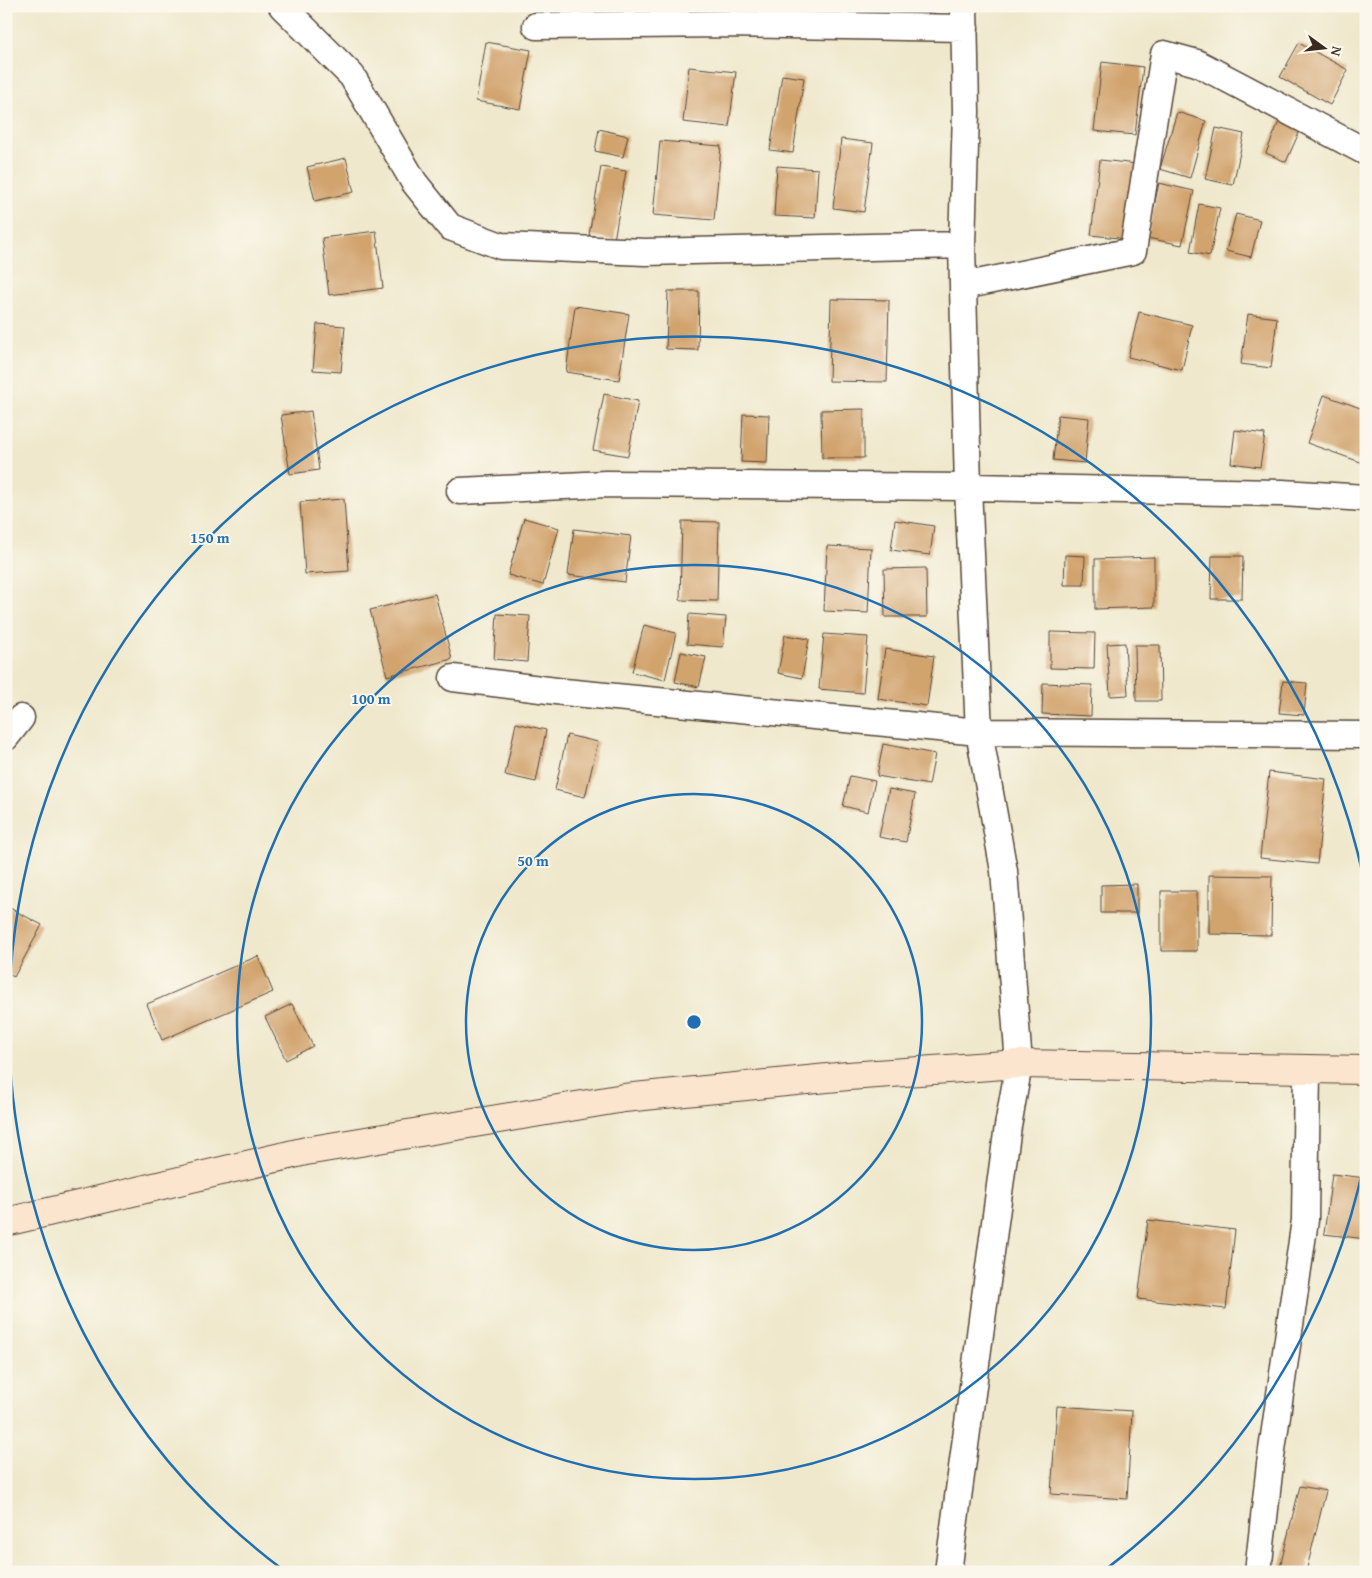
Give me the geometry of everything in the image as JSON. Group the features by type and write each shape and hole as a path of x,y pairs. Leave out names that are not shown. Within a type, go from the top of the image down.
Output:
{"main road":[{"path":"6,1222 306,1151 624,1098 848,1076 1019,1064 1366,1070"}],"street":[{"path":"282,6 352,76 414,182 450,227 501,246 644,252 962,245"},
{"path":"536,26 727,24 964,17 966,112 962,245 968,487 980,732 1004,871 1019,1064 1008,1126 948,1572"},
{"path":"964,286 1133,251 1164,54 1197,63 1366,152"},
{"path":"460,491 606,484 968,487 1282,493 1366,498"},
{"path":"452,678 564,692 980,732 1366,735"},
{"path":"1258,1572 1270,1464 1304,1220 1307,1069"}],"building":[{"path":"486,42 531,50 520,109 476,101"},
{"path":"1299,43 1348,70 1330,105 1280,77"},
{"path":"1102,62 1143,67 1135,135 1094,131"},
{"path":"689,67 736,72 729,127 683,122"},
{"path":"782,75 804,78 793,153 770,150"},
{"path":"1177,112 1206,121 1190,178 1160,169"},
{"path":"1280,119 1301,128 1286,162 1266,153"},
{"path":"1216,128 1244,134 1233,185 1205,179"},
{"path":"599,129 628,136 623,157 595,151"},
{"path":"841,139 873,143 864,212 833,208"},
{"path":"660,141 721,146 714,220 653,215"},
{"path":"346,158 354,192 315,201 307,167"},
{"path":"1100,160 1137,164 1128,239 1091,235"},
{"path":"777,166 818,169 815,218 774,216"},
{"path":"601,167 626,171 614,240 589,235"},
{"path":"1159,183 1194,191 1182,245 1147,238"},
{"path":"1199,204 1220,208 1210,256 1190,252"},
{"path":"1236,214 1260,220 1251,257 1226,251"},
{"path":"376,231 383,288 329,295 322,238"},
{"path":"668,291 699,291 698,350 666,349"},
{"path":"831,299 889,300 887,382 829,381"},
{"path":"575,306 629,314 619,380 566,372"},
{"path":"1139,312 1192,325 1182,370 1128,357"},
{"path":"1248,314 1277,318 1271,368 1241,364"},
{"path":"317,324 345,326 341,372 313,370"},
{"path":"604,394 638,401 628,456 593,450"},
{"path":"1324,395 1366,410 1366,464 1307,443"},
{"path":"864,409 864,458 822,458 821,410"},
{"path":"311,411 319,470 290,474 281,415"},
{"path":"743,414 769,415 767,463 741,462"},
{"path":"1058,415 1089,418 1085,463 1053,460"},
{"path":"1235,430 1265,434 1260,467 1231,463"},
{"path":"344,499 349,571 305,574 300,502"},
{"path":"524,518 559,528 543,585 508,575"},
{"path":"895,520 934,526 930,555 891,550"},
{"path":"682,521 719,522 717,601 680,600"},
{"path":"574,529 631,536 625,582 568,575"},
{"path":"827,546 871,548 868,613 824,611"},
{"path":"1065,555 1085,556 1084,585 1064,585"},
{"path":"1212,556 1243,556 1242,599 1211,599"},
{"path":"1154,557 1154,607 1095,609 1095,559"},
{"path":"926,568 927,617 885,617 884,569"},
{"path":"435,594 452,659 387,676 370,610"},
{"path":"497,614 530,616 527,662 494,659"},
{"path":"689,614 726,617 723,647 687,644"},
{"path":"644,625 676,633 665,680 632,672"},
{"path":"1050,632 1095,633 1094,669 1050,668"},
{"path":"824,634 868,637 863,693 819,689"},
{"path":"785,635 809,639 802,678 778,673"},
{"path":"1125,643 1128,695 1110,696 1107,644"},
{"path":"1135,645 1160,645 1161,701 1136,701"},
{"path":"885,649 934,656 927,706 878,699"},
{"path":"681,652 706,657 699,687 675,682"},
{"path":"1283,681 1307,683 1304,715 1279,713"},
{"path":"1043,683 1092,685 1091,716 1042,714"},
{"path":"516,723 546,730 536,782 505,775"},
{"path":"567,735 598,742 585,797 555,790"},
{"path":"883,744 935,754 929,785 877,776"},
{"path":"1269,772 1326,779 1317,864 1260,858"},
{"path":"850,776 875,781 868,812 843,806"},
{"path":"889,789 915,794 906,842 879,837"},
{"path":"1209,875 1272,876 1271,935 1209,934"},
{"path":"1137,884 1137,913 1101,913 1101,885"},
{"path":"1161,891 1197,891 1197,951 1161,951"},
{"path":"6,906 42,925 14,977 6,973"},
{"path":"258,956 273,992 162,1040 147,1004"},
{"path":"292,1004 313,1046 286,1060 265,1017"},
{"path":"1332,1174 1366,1178 1366,1239 1324,1234"},
{"path":"1148,1220 1235,1230 1226,1309 1138,1299"},
{"path":"1057,1406 1132,1411 1127,1499 1051,1494"},
{"path":"1300,1486 1326,1491 1306,1572 1280,1567"}]}
